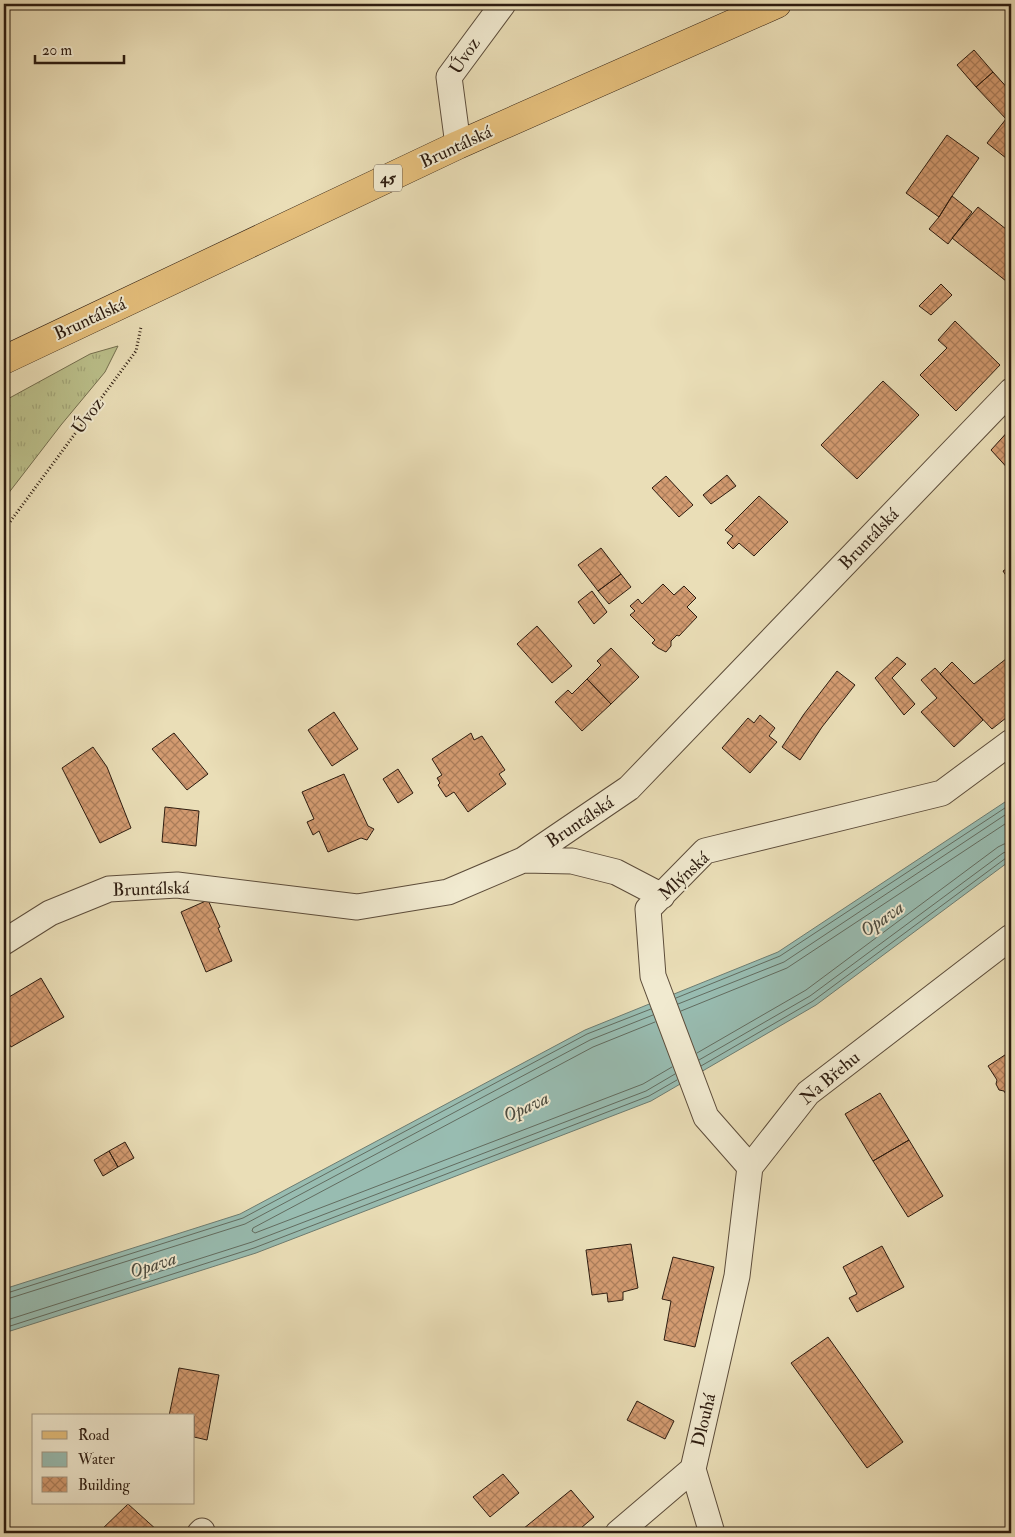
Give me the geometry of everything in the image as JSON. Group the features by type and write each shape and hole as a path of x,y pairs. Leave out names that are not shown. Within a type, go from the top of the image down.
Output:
{"main road":[{"name":"Bruntálská","path":"4,360 458,145 776,4"}],"street":[{"name":"Úvoz","path":"458,145 449,77 503,4"},
{"name":"Bruntálská","path":"4,942 50,913 109,889 177,885 357,907 448,892 523,860 629,788 1011,391"},
{"name":"Mlýnská","path":"750,1166 706,1117 653,976 648,909 705,851 942,793 1011,742"},
{"path":"523,860 572,861 616,872 662,896"},
{"name":"Na Břehu","path":"750,1166 808,1093 1011,937"},
{"name":"Dlouhá","path":"618,1533 693,1469 737,1276 750,1166"},
{"path":"693,1469 712,1533"}],"path":[{"name":"Úvoz","path":"4,530 136,351 147,292"}],"green space":[{"path":"118,346 105,372 4,499 4,401 90,354"}],"water":[{"name":"Opava","path":"1011,798 1011,860 816,1005 651,1101 256,1253 4,1333 4,1289 240,1214 585,1030 778,952"}],"building":[{"path":"974,50 993,72 976,87 957,65"},
{"path":"993,72 1011,92 1011,116 1007,120 976,87"},
{"path":"1006,119 1011,124 1011,162 987,143"},
{"path":"947,135 979,158 939,217 906,193"},
{"path":"952,196 972,212 948,244 929,229"},
{"path":"978,207 1011,233 1011,285 952,238"},
{"path":"941,284 952,295 931,315 919,306"},
{"path":"955,321 1000,365 956,411 920,375 947,348 938,340"},
{"path":"883,381 919,415 857,479 821,445"},
{"path":"1011,428 1011,472 991,450"},
{"path":"727,475 736,486 711,504 703,495"},
{"path":"666,476 693,505 679,517 652,488"},
{"path":"759,496 788,522 754,556 739,543 733,549 727,543 733,536 725,530"},
{"path":"601,548 621,574 598,591 578,565"},
{"path":"1011,566 1011,583 1003,571"},
{"path":"621,574 631,587 609,604 598,591"},
{"path":"663,584 674,595 684,586 696,598 687,607 697,617 679,636 677,635 671,641 671,646 666,652 652,643 655,640 630,615 635,611 630,606 638,599 642,604"},
{"path":"592,591 607,612 594,624 578,602"},
{"path":"537,626 572,666 552,683 517,644"},
{"path":"611,648 639,677 611,704 587,679 601,665 597,661"},
{"path":"1011,655 1011,714 992,729 940,674 952,662 974,684"},
{"path":"897,657 906,664 892,678 915,704 904,715 875,678"},
{"path":"935,668 983,720 954,747 921,712 937,698 921,680"},
{"path":"837,671 855,685 822,727 800,760 782,747 804,714"},
{"path":"587,679 611,704 582,731 555,702 568,690 572,694"},
{"path":"334,712 358,749 332,766 308,730"},
{"path":"760,715 775,728 769,736 777,742 750,773 722,748 748,718 754,723"},
{"path":"174,733 208,774 187,790 152,749"},
{"path":"471,733 474,740 482,736 505,770 499,774 506,784 468,812 454,792 446,797 438,785 440,783 437,778 442,775 432,759"},
{"path":"93,747 107,767 131,828 100,843 62,768"},
{"path":"398,769 413,793 398,803 383,779"},
{"path":"344,774 368,826 374,829 367,840 361,838 328,852 319,831 313,835 307,822 314,819 302,792"},
{"path":"165,807 199,811 196,846 162,842"},
{"path":"208,900 232,961 206,972 181,912"},
{"path":"41,978 64,1017 11,1047 4,1035 4,1000"},
{"path":"1011,1051 1011,1103 1004,1091 999,1090 996,1084 997,1080 988,1066"},
{"path":"880,1093 909,1140 873,1161 845,1114"},
{"path":"909,1140 943,1196 908,1217 873,1161"},
{"path":"125,1142 134,1158 118,1167 109,1151"},
{"path":"109,1151 118,1167 103,1176 94,1160"},
{"path":"631,1244 638,1288 623,1292 623,1300 608,1302 607,1293 592,1295 586,1250"},
{"path":"882,1246 904,1287 857,1312 849,1298 857,1294 843,1267"},
{"path":"673,1257 714,1267 695,1347 664,1340 671,1301 662,1299"},
{"path":"828,1337 903,1442 867,1468 791,1363"},
{"path":"179,1368 219,1375 207,1440 195,1437 195,1414 169,1414"},
{"path":"637,1401 674,1421 665,1439 627,1420"},
{"path":"503,1474 519,1493 490,1517 473,1497"},
{"path":"571,1490 594,1517 575,1533 518,1533"},
{"path":"128,1504 158,1531 156,1533 98,1533"}]}
